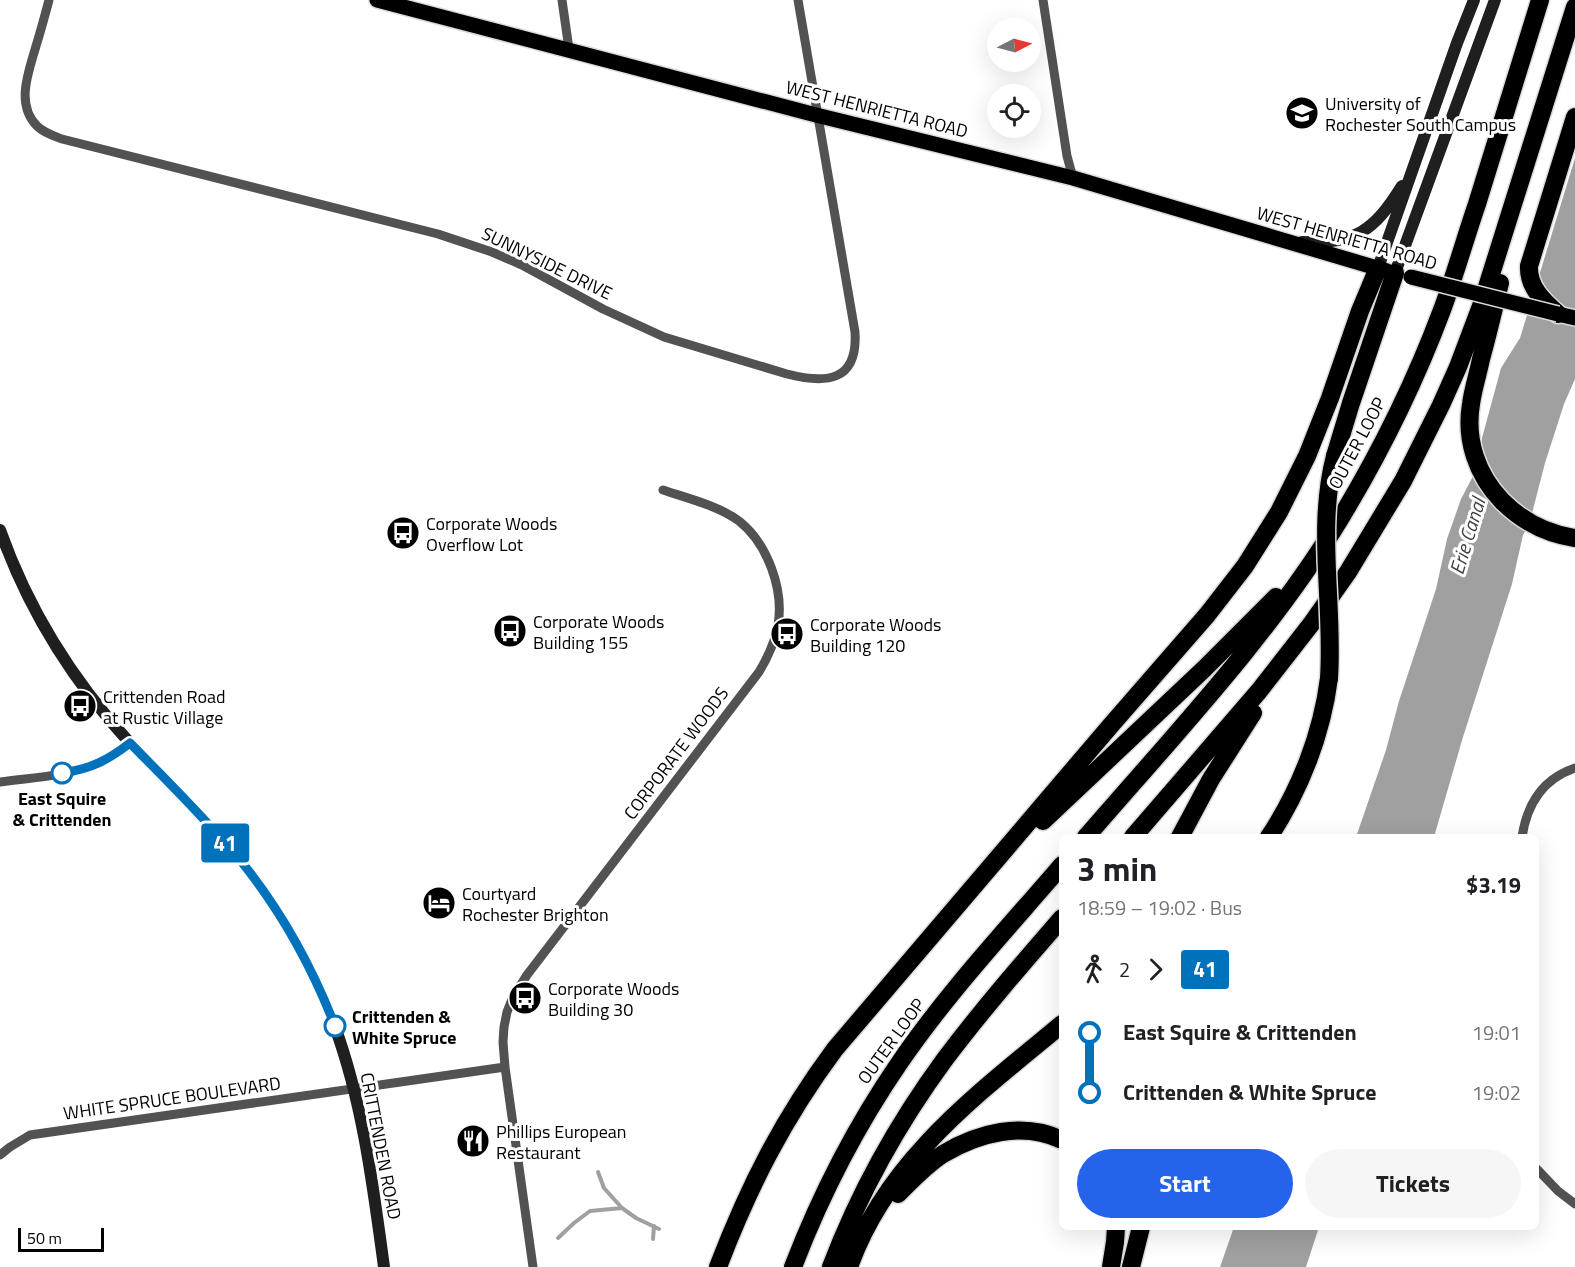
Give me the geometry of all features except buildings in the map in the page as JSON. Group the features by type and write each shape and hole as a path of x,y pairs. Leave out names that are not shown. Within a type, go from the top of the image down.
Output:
{"highway":[{"name":"OUTER LOOP","path":"1089,834 1235,664 1281,606 1317,555 1390,428 1448,293 1540,0"},
{"path":"1182,834 1219,765 1382,518 1441,405 1481,306 1575,7"},
{"path":"1544,106 1471,403 1470,430 1474,453 1482,474 1511,510 1531,523 1554,533 1575,538"},
{"path":"1566,316 1546,303 1536,292 1529,276 1529,266 1575,117"},
{"path":"1271,834 1292,796 1310,756 1323,711 1329,678 1331,638 1326,522 1328,491 1335,456 1351,403 1394,273"},
{"path":"718,1267 739,1213 776,1138 835,1049 1207,615 1257,548 1289,494 1311,447 1360,311 1394,273"},
{"path":"957,907 1051,813 1217,657 1317,555"},
{"path":"1135,834 1246,706 1312,623"},
{"name":"OUTER LOOP","path":"793,1267 836,1170 867,1113 895,1069 959,984 1059,868"},
{"path":"831,1267 868,1184 915,1102 983,1010 1059,921"},
{"path":"851,1267 869,1222 892,1185 922,1148 966,1103 1059,1026"},
{"path":"851,1267 875,1224 888,1207 919,1173 942,1155 968,1142 1006,1131 1028,1130 1059,1139"},
{"path":"1111,1267 1116,1230"},
{"path":"1131,1267 1140,1230"}],"main road":[{"name":"WEST HENRIETTA ROAD","path":"377,0 816,115 1073,178 1394,273 1566,316"}],"street":[{"name":"SUNNYSIDE DRIVE","path":"50,0 30,68 25,95 31,118 41,130 62,139 466,243 522,265 603,309 664,337 787,374 817,380 842,372 853,357 855,340 816,115"},
{"path":"562,0 569,49"},
{"path":"798,0 816,115"},
{"path":"1043,0 1067,156 1073,178"},
{"path":"1292,242 1313,243 1351,238 1364,232 1389,206 1417,159 1474,0"},
{"path":"1394,273 1495,0"},
{"path":"1394,273 1417,159"},
{"name":"CORPORATE WOODS","path":"533,1267 505,1067 504,1027 510,1004 519,986 759,672 769,656 778,625 779,606 773,572 758,541 748,528 722,512 663,490"},
{"name":"CRITTENDEN ROAD","path":"0,530 12,564 47,632 65,661 130,743 241,862 278,914 305,960 335,1026 354,1089 372,1179 384,1267"},
{"path":"0,782 95,766 112,757 130,743"},
{"path":"1523,834 1531,802 1559,773 1575,768"},
{"path":"354,1089 505,1067"},
{"name":"WHITE SPRUCE BOULEVARD","path":"0,1155 30,1135 354,1089"},
{"path":"1539,1171 1558,1191 1575,1204"}],"water":[{"name":"Erie Canal","path":"1575,158 1575,379 1564,404 1545,463 1529,525 1523,535 1512,584 1435,834 1357,834 1386,750 1399,701 1436,589 1447,539 1461,499 1481,461 1482,438 1501,368 1520,338"},
{"path":"1233,1230 1318,1230 1306,1267 1220,1267"}],"waterway":[{"path":"598,1172 604,1188 622,1208"},
{"path":"558,1238 590,1211 622,1208 659,1229"},
{"path":"653,1239 654,1226"}],"bus line":[{"name":"41","path":"62,773 95,766 112,757 130,743 219,836 260,887 311,971 335,1026"}],"place":[{"name":"University of Rochester South Campus","path":"1302,113"},
{"name":"Corporate Woods Overflow Lot","path":"403,533"},
{"name":"Corporate Woods Building 155","path":"510,631"},
{"name":"Corporate Woods Building 120","path":"787,634"},
{"name":"Crittenden Road at Rustic Village","path":"80,706"},
{"name":"East Squire & Crittenden","path":"62,773"},
{"name":"Courtyard Rochester Brighton","path":"439,903"},
{"name":"Corporate Woods Building 30","path":"525,998"},
{"name":"Crittenden & White Spruce","path":"335,1026"},
{"name":"Phillips European Restaurant","path":"473,1141"}]}
